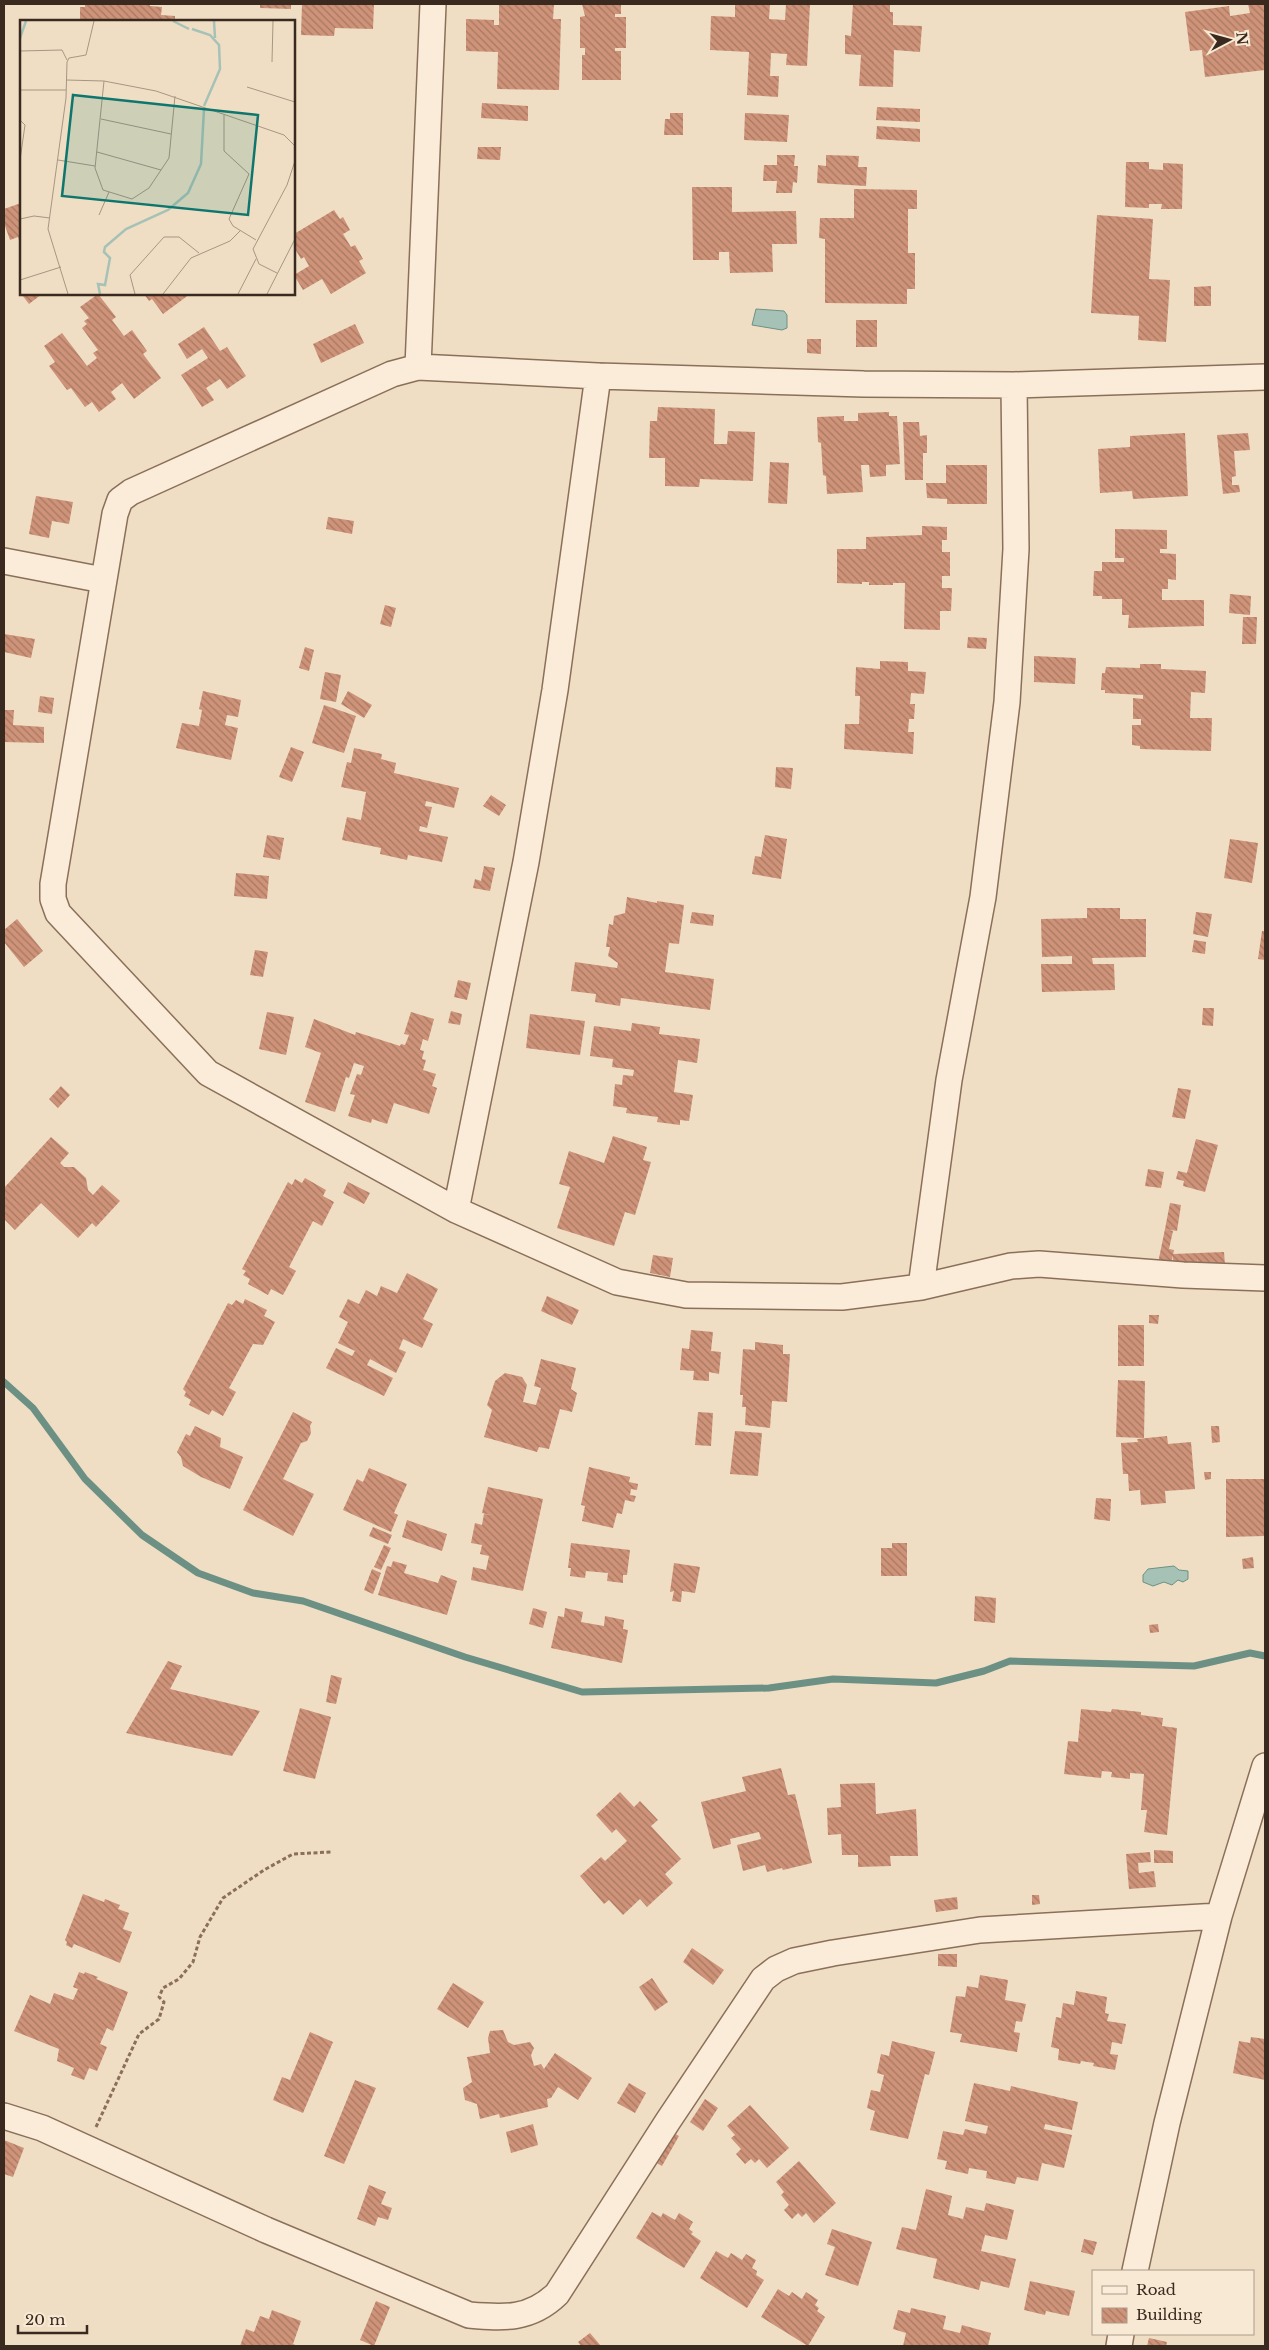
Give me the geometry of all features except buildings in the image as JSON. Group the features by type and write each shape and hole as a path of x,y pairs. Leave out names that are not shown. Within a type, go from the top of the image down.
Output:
{"street":[{"path":"418,367 433,4"},
{"path":"1265,377 1014,385 598,376 418,367 392,374 131,492 120,500 115,514 103,580 52,884 53,899 58,913 208,1073 456,1210 617,1282 686,1295 842,1297 921,1286 1012,1266 1039,1264 1182,1275 1265,1278"},
{"path":"456,1210 526,862 555,690 598,376"},
{"path":"921,1286 949,1080 983,897 1007,702 1016,549 1014,385"},
{"path":"4,561 103,580"},
{"path":"1135,2270 1167,2124 1220,1916 1265,1766"},
{"path":"4,2116 42,2128 266,2230 469,2315 497,2318 522,2315 544,2307 557,2294 668,2121 763,1979 776,1969 794,1961 832,1952 980,1930 1220,1916"}],"path":[{"path":"70,2141 89,2134 97,2126 139,2034 159,2019 164,2002 160,1997 163,1988 179,1979 193,1962 200,1937 223,1898 264,1870 293,1854 331,1852"}],"shaded area":[{"path":"756,309 784,311 787,315 787,328 782,330 752,325"},
{"path":"1174,1566 1179,1570 1188,1571 1188,1579 1183,1582 1178,1580 1172,1585 1164,1582 1153,1586 1143,1582 1143,1575 1148,1569"}],"waterway":[{"path":"4,1382 33,1408 85,1479 142,1535 198,1573 253,1593 303,1601 465,1657 582,1692 769,1688 833,1679 936,1683 984,1671 1010,1661 1194,1666 1250,1653 1265,1656"}]}
